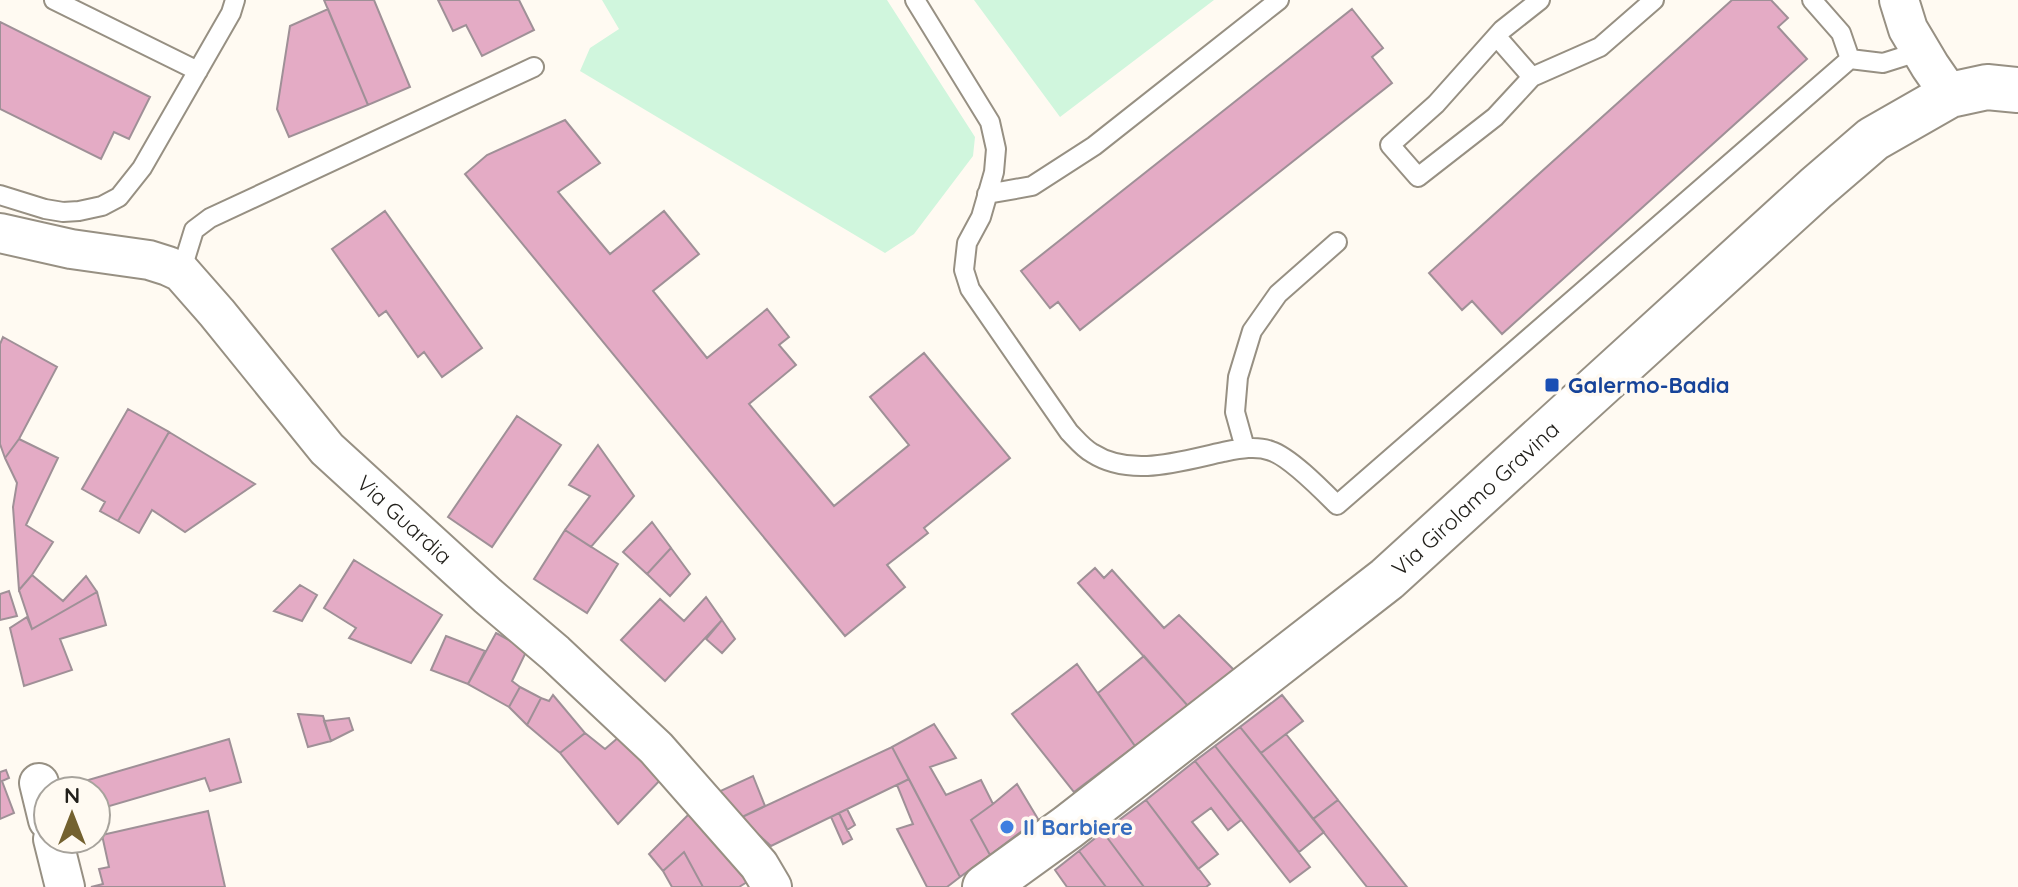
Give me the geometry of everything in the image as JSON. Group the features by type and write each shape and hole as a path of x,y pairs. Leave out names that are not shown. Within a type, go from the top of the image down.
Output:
{"main road":[{"name":"Via Girolamo Gravina","path":"985,887 1068,827 1387,579 1873,139 1950,95 1987,87 2018,90"}],"street":[{"path":"1899,0 1908,29 1950,95"},
{"name":"Via Guardia","path":"0,233 71,249 149,260 181,272 327,449 656,748 759,865 772,887"},
{"path":"57,855 65,887"}],"lane":[{"path":"54,0 198,71"},
{"path":"0,195 63,212 102,206 119,197 142,168 231,13 235,0"},
{"path":"915,0 990,122 996,149 994,172 981,217 967,243 964,270 970,289 1069,432 1090,452 1113,463 1143,467 1245,448 1271,451 1297,468 1337,505 1850,59 1883,63 1921,51"},
{"path":"987,194 1032,186 1094,146 1279,0"},
{"path":"1540,0 1497,37 1436,104 1390,145 1418,177 1495,117 1532,77 1600,47 1654,0"},
{"path":"1812,0 1841,33 1850,59"},
{"path":"1497,37 1532,77"},
{"path":"181,272 194,230 210,218 534,67"},
{"path":"1245,448 1235,412 1238,377 1252,331 1278,294 1337,242"}],"green space":[{"path":"602,0 887,0 975,137 973,156 914,234 885,253 580,71 590,48 619,29"},
{"path":"974,0 1214,0 1060,117"}],"building":[{"path":"324,0 374,0 410,87 368,105"},
{"path":"438,0 519,0 534,30 482,56 466,25 453,31"},
{"path":"1732,0 1771,0 1788,18 1778,27 1807,59 1502,334 1472,301 1462,310 1429,273"},
{"path":"328,9 368,105 289,137 277,109 290,26"},
{"path":"1352,9 1383,48 1372,57 1392,83 1080,330 1058,302 1050,308 1021,271"},
{"path":"0,22 150,97 129,139 114,132 101,159 0,109"},
{"path":"565,120 600,163 558,192 610,254 664,211 699,254 653,291 707,358 767,309 789,337 779,345 796,365 749,404 834,506 909,445 870,397 924,353 1010,458 924,528 928,533 887,565 905,587 845,636 465,174 487,155"},
{"path":"385,211 482,348 442,377 424,352 418,357 386,311 379,316 332,249"},
{"path":"3,337 57,367 19,439 5,458 0,444 0,344"},
{"path":"128,409 169,432 118,521 100,511 105,502 82,489"},
{"path":"517,416 561,445 492,547 448,517"},
{"path":"169,432 255,484 185,532 152,510 139,533 118,521"},
{"path":"19,439 58,458 26,525 53,542 19,590 13,507 17,483 5,458"},
{"path":"598,445 634,496 591,547 565,530 590,496 569,485"},
{"path":"652,522 671,548 647,574 623,552"},
{"path":"565,530 618,564 587,613 534,579"},
{"path":"671,548 690,574 670,596 647,574"},
{"path":"354,560 442,615 411,663 349,638 356,628 324,608"},
{"path":"1095,568 1104,578 1112,570 1164,628 1179,615 1235,671 1188,706 1078,583"},
{"path":"32,575 63,601 86,576 97,592 32,629 19,590"},
{"path":"300,585 317,595 302,621 274,611"},
{"path":"9,591 17,616 0,620 0,594"},
{"path":"97,592 106,625 60,639 72,670 24,686 10,628 27,617 32,629"},
{"path":"706,597 722,620 665,681 621,640 660,599 684,621"},
{"path":"722,620 735,639 722,653 706,639"},
{"path":"496,633 527,650 512,681 520,687 509,707 468,684"},
{"path":"446,636 485,651 468,684 431,670"},
{"path":"1144,656 1188,706 1135,746 1098,693"},
{"path":"1077,664 1135,746 1074,792 1012,714"},
{"path":"520,687 541,698 527,725 509,707"},
{"path":"553,695 585,733 560,753 527,725 541,698 549,701"},
{"path":"1282,695 1303,721 1261,753 1240,727"},
{"path":"298,714 323,716 331,741 308,747"},
{"path":"349,718 353,730 331,741 324,721"},
{"path":"934,724 956,758 930,767 946,795 981,780 993,804 971,820 990,855 960,877 892,747"},
{"path":"1240,727 1324,832 1299,852 1215,746"},
{"path":"626,731 666,774 618,824 560,753 585,733 605,749"},
{"path":"1286,734 1338,800 1313,819 1261,753"},
{"path":"229,739 241,782 210,791 205,778 112,805 112,775 105,775"},
{"path":"1215,746 1310,867 1290,882 1195,761"},
{"path":"892,747 909,779 771,846 740,818"},
{"path":"1195,761 1241,820 1228,830 1211,808 1192,822 1218,854 1198,869 1146,800"},
{"path":"6,770 9,778 2,781 14,813 0,819 0,772"},
{"path":"753,776 765,806 740,818 716,793"},
{"path":"909,779 960,877 947,887 927,887 897,829 913,824 897,785"},
{"path":"1017,784 1038,819 990,855 971,820"},
{"path":"1146,800 1210,884 1206,887 1144,887 1103,832"},
{"path":"1338,800 1407,887 1367,887 1313,819"},
{"path":"847,809 855,825 847,830 839,813"},
{"path":"693,810 747,882 739,887 703,887 684,852 663,871 649,854"},
{"path":"208,811 225,887 91,887 103,884 99,869 109,867 106,855 112,855 112,833"},
{"path":"839,813 852,839 843,844 831,817"},
{"path":"1103,832 1144,887 1106,887 1079,851"},
{"path":"1079,851 1106,887 1067,887 1055,870"},
{"path":"684,852 703,887 672,887 663,871"}],"place":[{"name":"Galermo-Badia","path":"1552,385"},
{"name":"Il Barbiere","path":"1007,827"}]}
